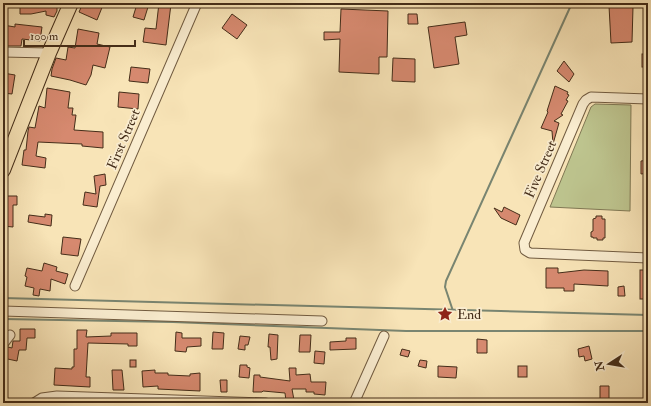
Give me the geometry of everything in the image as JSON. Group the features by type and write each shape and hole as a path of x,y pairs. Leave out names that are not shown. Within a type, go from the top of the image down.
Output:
{"main road":[{"path":"3,170 49,53 71,3"}],"street":[{"name":"First Street","path":"75,286 197,3"},
{"path":"3,52 49,53"},
{"name":"Five Street","path":"648,99 591,98 586,100 524,243 525,250 530,253 648,258"},
{"path":"3,312 322,321"},
{"path":"3,344 10,335"},
{"path":"354,403 384,336"},
{"path":"34,403 42,398 57,396 266,403"}],"green space":[{"path":"595,104 631,105 630,211 550,207 591,107"}],"building":[{"path":"20,3 57,3 57,11 54,17 46,15 46,11 31,14 20,14"},
{"path":"83,3 98,3 103,5 97,20 79,12"},
{"path":"159,3 171,4 166,45 143,42 145,28 156,29"},
{"path":"137,4 148,7 144,20 133,17"},
{"path":"609,6 633,7 632,42 611,43"},
{"path":"341,9 388,11 387,57 379,57 379,74 339,72 340,39 324,40 324,32 340,32"},
{"path":"232,14 247,25 237,39 222,28"},
{"path":"408,14 417,14 418,24 408,24"},
{"path":"465,22 467,35 455,37 459,64 434,68 428,27"},
{"path":"15,24 42,27 40,41 22,39 21,46 3,46 3,25 15,27"},
{"path":"78,29 99,33 97,44 110,47 105,68 93,65 91,75 86,85 51,76 56,58 66,60 68,47 75,48"},
{"path":"642,54 648,54 648,67 642,67"},
{"path":"393,58 415,59 415,82 392,81"},
{"path":"564,61 574,74 569,82 557,71"},
{"path":"131,67 150,69 148,83 129,81"},
{"path":"3,73 15,75 12,94 3,93"},
{"path":"555,86 568,92 567,94 569,95 566,100 568,101 561,114 563,115 554,121 559,123 553,144 552,131 541,128 548,112 547,111"},
{"path":"47,88 70,92 68,108 73,108 72,115 76,115 74,130 103,132 103,148 82,146 82,144 38,142 36,156 46,158 45,168 22,165 24,150 26,150 29,127 35,128 39,106 45,108"},
{"path":"119,92 139,94 138,109 118,107"},
{"path":"648,160 648,173 641,174 641,161"},
{"path":"105,174 106,185 100,186 97,207 83,205 85,192 96,194 94,176"},
{"path":"4,196 17,196 17,205 13,205 13,227 3,226"},
{"path":"504,207 520,215 516,225 501,218 494,208 502,212"},
{"path":"45,214 52,215 51,226 28,222 29,215 45,217"},
{"path":"596,216 602,216 602,219 605,219 605,238 603,238 603,240 597,240 597,238 591,237 591,232 593,231 593,219 596,218"},
{"path":"63,237 81,239 78,256 61,254"},
{"path":"44,263 57,267 56,271 68,274 65,284 51,279 50,291 40,289 39,296 33,295 34,288 25,286 27,268 42,271"},
{"path":"546,268 558,268 558,273 584,270 608,271 608,286 574,284 574,291 564,291 564,288 546,288"},
{"path":"640,270 648,270 648,299 640,299"},
{"path":"624,286 625,296 618,296 618,287"},
{"path":"20,329 35,329 35,338 27,338 26,350 19,350 17,361 3,358 3,350 8,347 12,348 13,341 20,341"},
{"path":"77,330 87,330 86,337 111,336 111,333 137,333 137,346 128,346 128,344 88,343 86,377 90,377 90,387 54,385 55,368 72,369 72,367 74,367 74,349 77,349"},
{"path":"176,332 182,333 182,338 201,338 201,346 187,347 186,352 175,351"},
{"path":"213,332 224,333 223,349 212,349"},
{"path":"269,334 278,335 277,359 271,360 270,347 268,347"},
{"path":"300,335 311,335 310,352 299,352"},
{"path":"240,336 250,337 248,345 245,345 245,350 238,349"},
{"path":"346,338 356,338 356,349 330,350 330,342 346,341"},
{"path":"477,339 487,340 487,353 477,353"},
{"path":"589,346 592,359 585,361 584,356 579,357 578,349"},
{"path":"402,349 410,351 408,357 400,355"},
{"path":"315,351 325,352 324,364 314,363"},
{"path":"130,360 136,360 136,367 130,367"},
{"path":"420,360 427,361 426,368 418,366"},
{"path":"240,365 247,365 247,367 250,368 249,378 239,377"},
{"path":"438,366 457,367 456,378 438,377"},
{"path":"518,366 527,366 527,377 518,377"},
{"path":"289,368 296,368 296,375 310,374 311,382 326,382 325,395 314,394 314,392 306,392 306,389 292,389 294,400 286,401 285,393 263,391 253,392 254,375 290,381"},
{"path":"112,370 122,370 124,390 113,390"},
{"path":"155,370 155,373 168,373 168,375 190,376 190,374 200,373 200,391 158,389 158,386 143,387 142,371"},
{"path":"220,380 227,380 227,392 221,392"},
{"path":"600,386 609,386 609,399 600,400"}],"waterway":[{"path":"453,311 445,287 446,281 572,3"},
{"path":"3,298 648,315"},
{"path":"3,319 173,322 406,331 648,331"}],"place":[{"name":"End","path":"445,314"}]}
